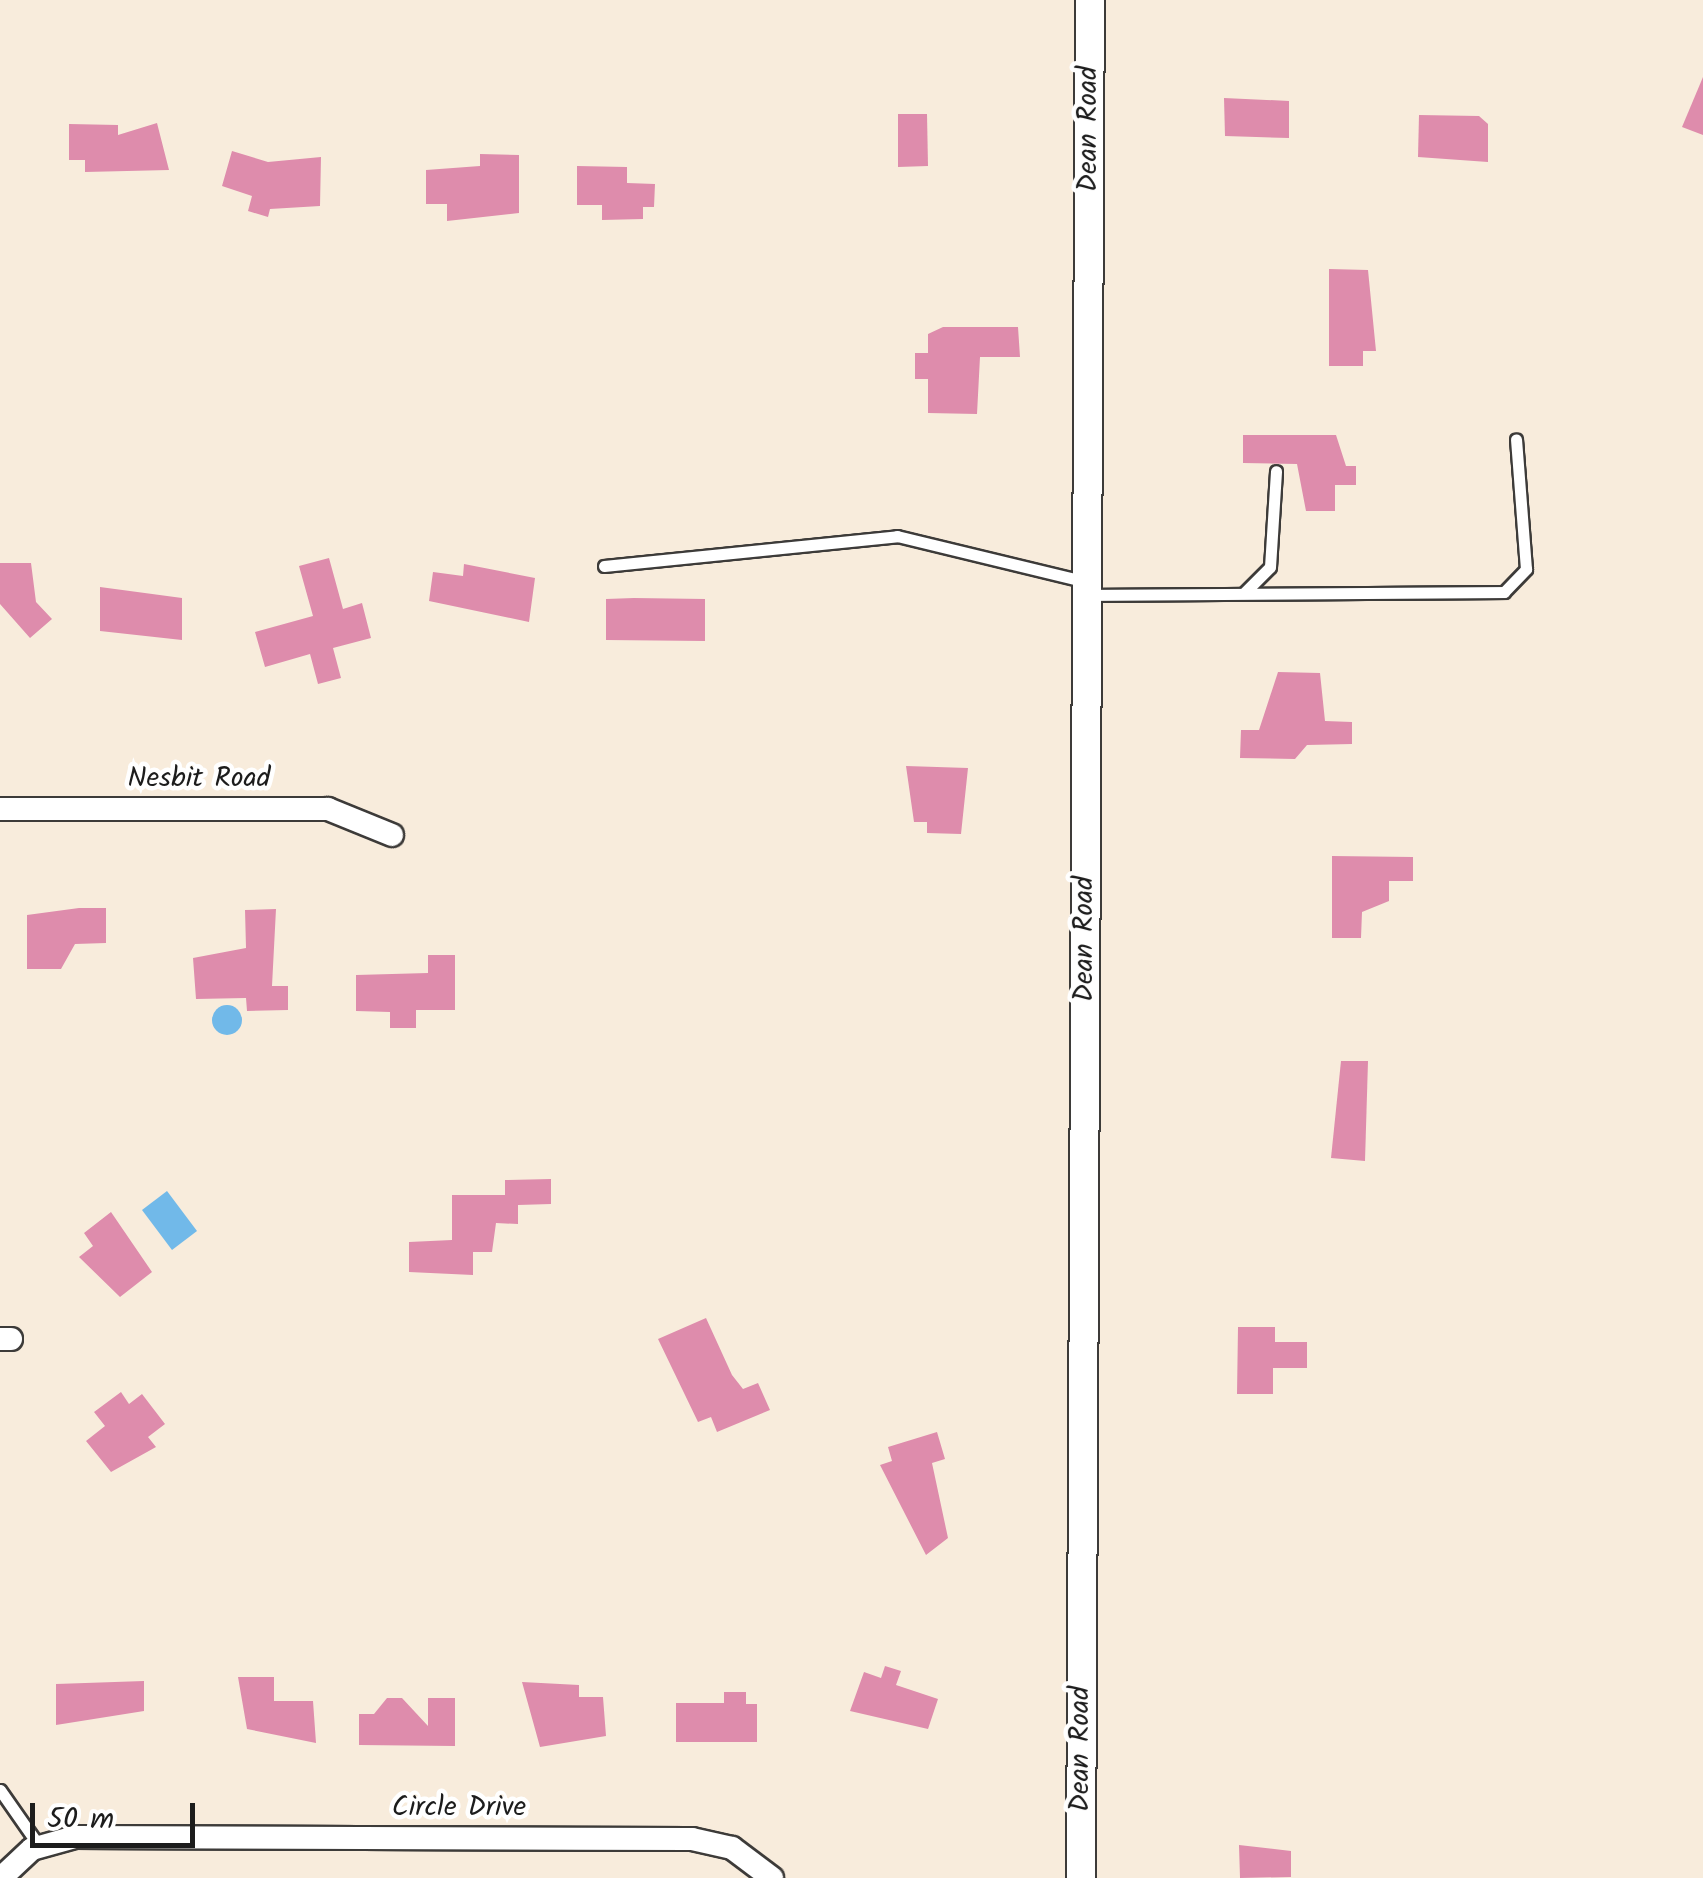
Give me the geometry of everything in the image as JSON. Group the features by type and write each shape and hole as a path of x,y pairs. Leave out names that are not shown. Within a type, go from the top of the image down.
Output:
{"street":[{"name":"Dean Road","path":"1080,1878 1090,0"},
{"name":"Nesbit Road","path":"0,809 332,810 392,835"},
{"name":"Circle Drive","path":"7,1871 39,1846 76,1836 692,1839 732,1848 772,1878"}],"lane":[{"path":"604,566 897,536 1087,588 1242,594 1504,592 1526,569 1516,439"},
{"path":"1242,594 1270,566 1276,471"},
{"path":"0,1790 39,1846"}],"water":[{"path":"227,1005 241,1014 242,1020 233,1034 227,1035 213,1026 212,1020 221,1006"},
{"path":"167,1191 197,1231 172,1250 142,1210"}],"building":[{"path":"1703,77 1703,135 1682,127"},
{"path":"1224,98 1289,101 1289,138 1225,136"},
{"path":"898,114 927,114 928,166 898,167"},
{"path":"1419,115 1479,116 1488,124 1488,162 1418,157"},
{"path":"157,123 169,170 85,172 85,160 69,160 69,124 118,125 118,135"},
{"path":"232,151 268,162 321,157 320,206 270,209 268,217 248,211 252,196 222,186"},
{"path":"480,154 519,155 519,213 447,221 447,204 426,204 426,170 480,166"},
{"path":"577,166 627,167 627,183 655,184 654,207 643,207 643,219 602,220 602,205 577,205"},
{"path":"1329,269 1368,270 1376,351 1363,351 1363,366 1329,366"},
{"path":"943,327 1018,327 1020,357 980,357 977,414 928,413 928,379 915,379 915,353 928,353 928,334"},
{"path":"1243,435 1336,435 1346,466 1356,466 1356,485 1335,485 1335,511 1306,511 1297,464 1243,463"},
{"path":"329,558 343,609 362,603 371,638 333,648 341,678 318,684 310,654 265,667 255,632 313,616 299,566"},
{"path":"0,563 31,563 36,602 52,619 30,638 0,604"},
{"path":"464,564 535,578 529,622 429,601 433,572 463,576"},
{"path":"100,587 182,598 182,640 100,631"},
{"path":"606,599 705,599 705,641 606,640"},
{"path":"1278,672 1320,673 1325,721 1352,722 1352,744 1307,745 1295,759 1240,758 1241,730 1259,730"},
{"path":"906,766 968,768 961,834 927,833 927,822 914,822"},
{"path":"1332,856 1413,857 1413,881 1389,881 1389,901 1362,912 1361,938 1332,938"},
{"path":"106,908 106,943 75,944 61,969 27,969 27,915"},
{"path":"276,909 272,986 288,986 288,1010 247,1011 246,998 196,999 193,958 246,948 245,910"},
{"path":"428,955 455,955 455,1010 416,1010 416,1028 390,1028 390,1012 356,1011 356,975 428,973"},
{"path":"1341,1061 1368,1061 1365,1161 1331,1158"},
{"path":"551,1179 551,1204 518,1205 518,1224 496,1223 492,1252 473,1252 473,1275 409,1272 409,1242 452,1240 452,1195 505,1195 505,1180"},
{"path":"111,1212 152,1272 120,1297 79,1257 93,1246 84,1233"},
{"path":"706,1318 732,1375 743,1389 758,1383 770,1410 717,1432 711,1417 698,1422 658,1339"},
{"path":"1238,1327 1275,1327 1275,1342 1307,1342 1307,1368 1273,1368 1273,1394 1237,1394"},
{"path":"121,1392 129,1404 142,1394 165,1424 148,1437 156,1447 111,1472 86,1441 105,1426 94,1412"},
{"path":"937,1432 945,1459 932,1463 948,1538 926,1555 880,1465 892,1461 888,1447"},
{"path":"885,1666 901,1671 896,1685 938,1699 928,1729 850,1711 864,1672 881,1678"},
{"path":"238,1677 274,1677 274,1701 313,1701 316,1743 247,1729"},
{"path":"144,1681 144,1711 56,1725 56,1684"},
{"path":"522,1682 579,1685 579,1697 603,1697 606,1736 540,1747"},
{"path":"724,1692 746,1692 746,1704 757,1704 757,1742 676,1742 676,1703 724,1703"},
{"path":"387,1698 402,1698 428,1726 428,1698 455,1698 455,1746 359,1745 359,1714 374,1714"},
{"path":"1239,1845 1291,1851 1291,1877 1240,1878"}]}
